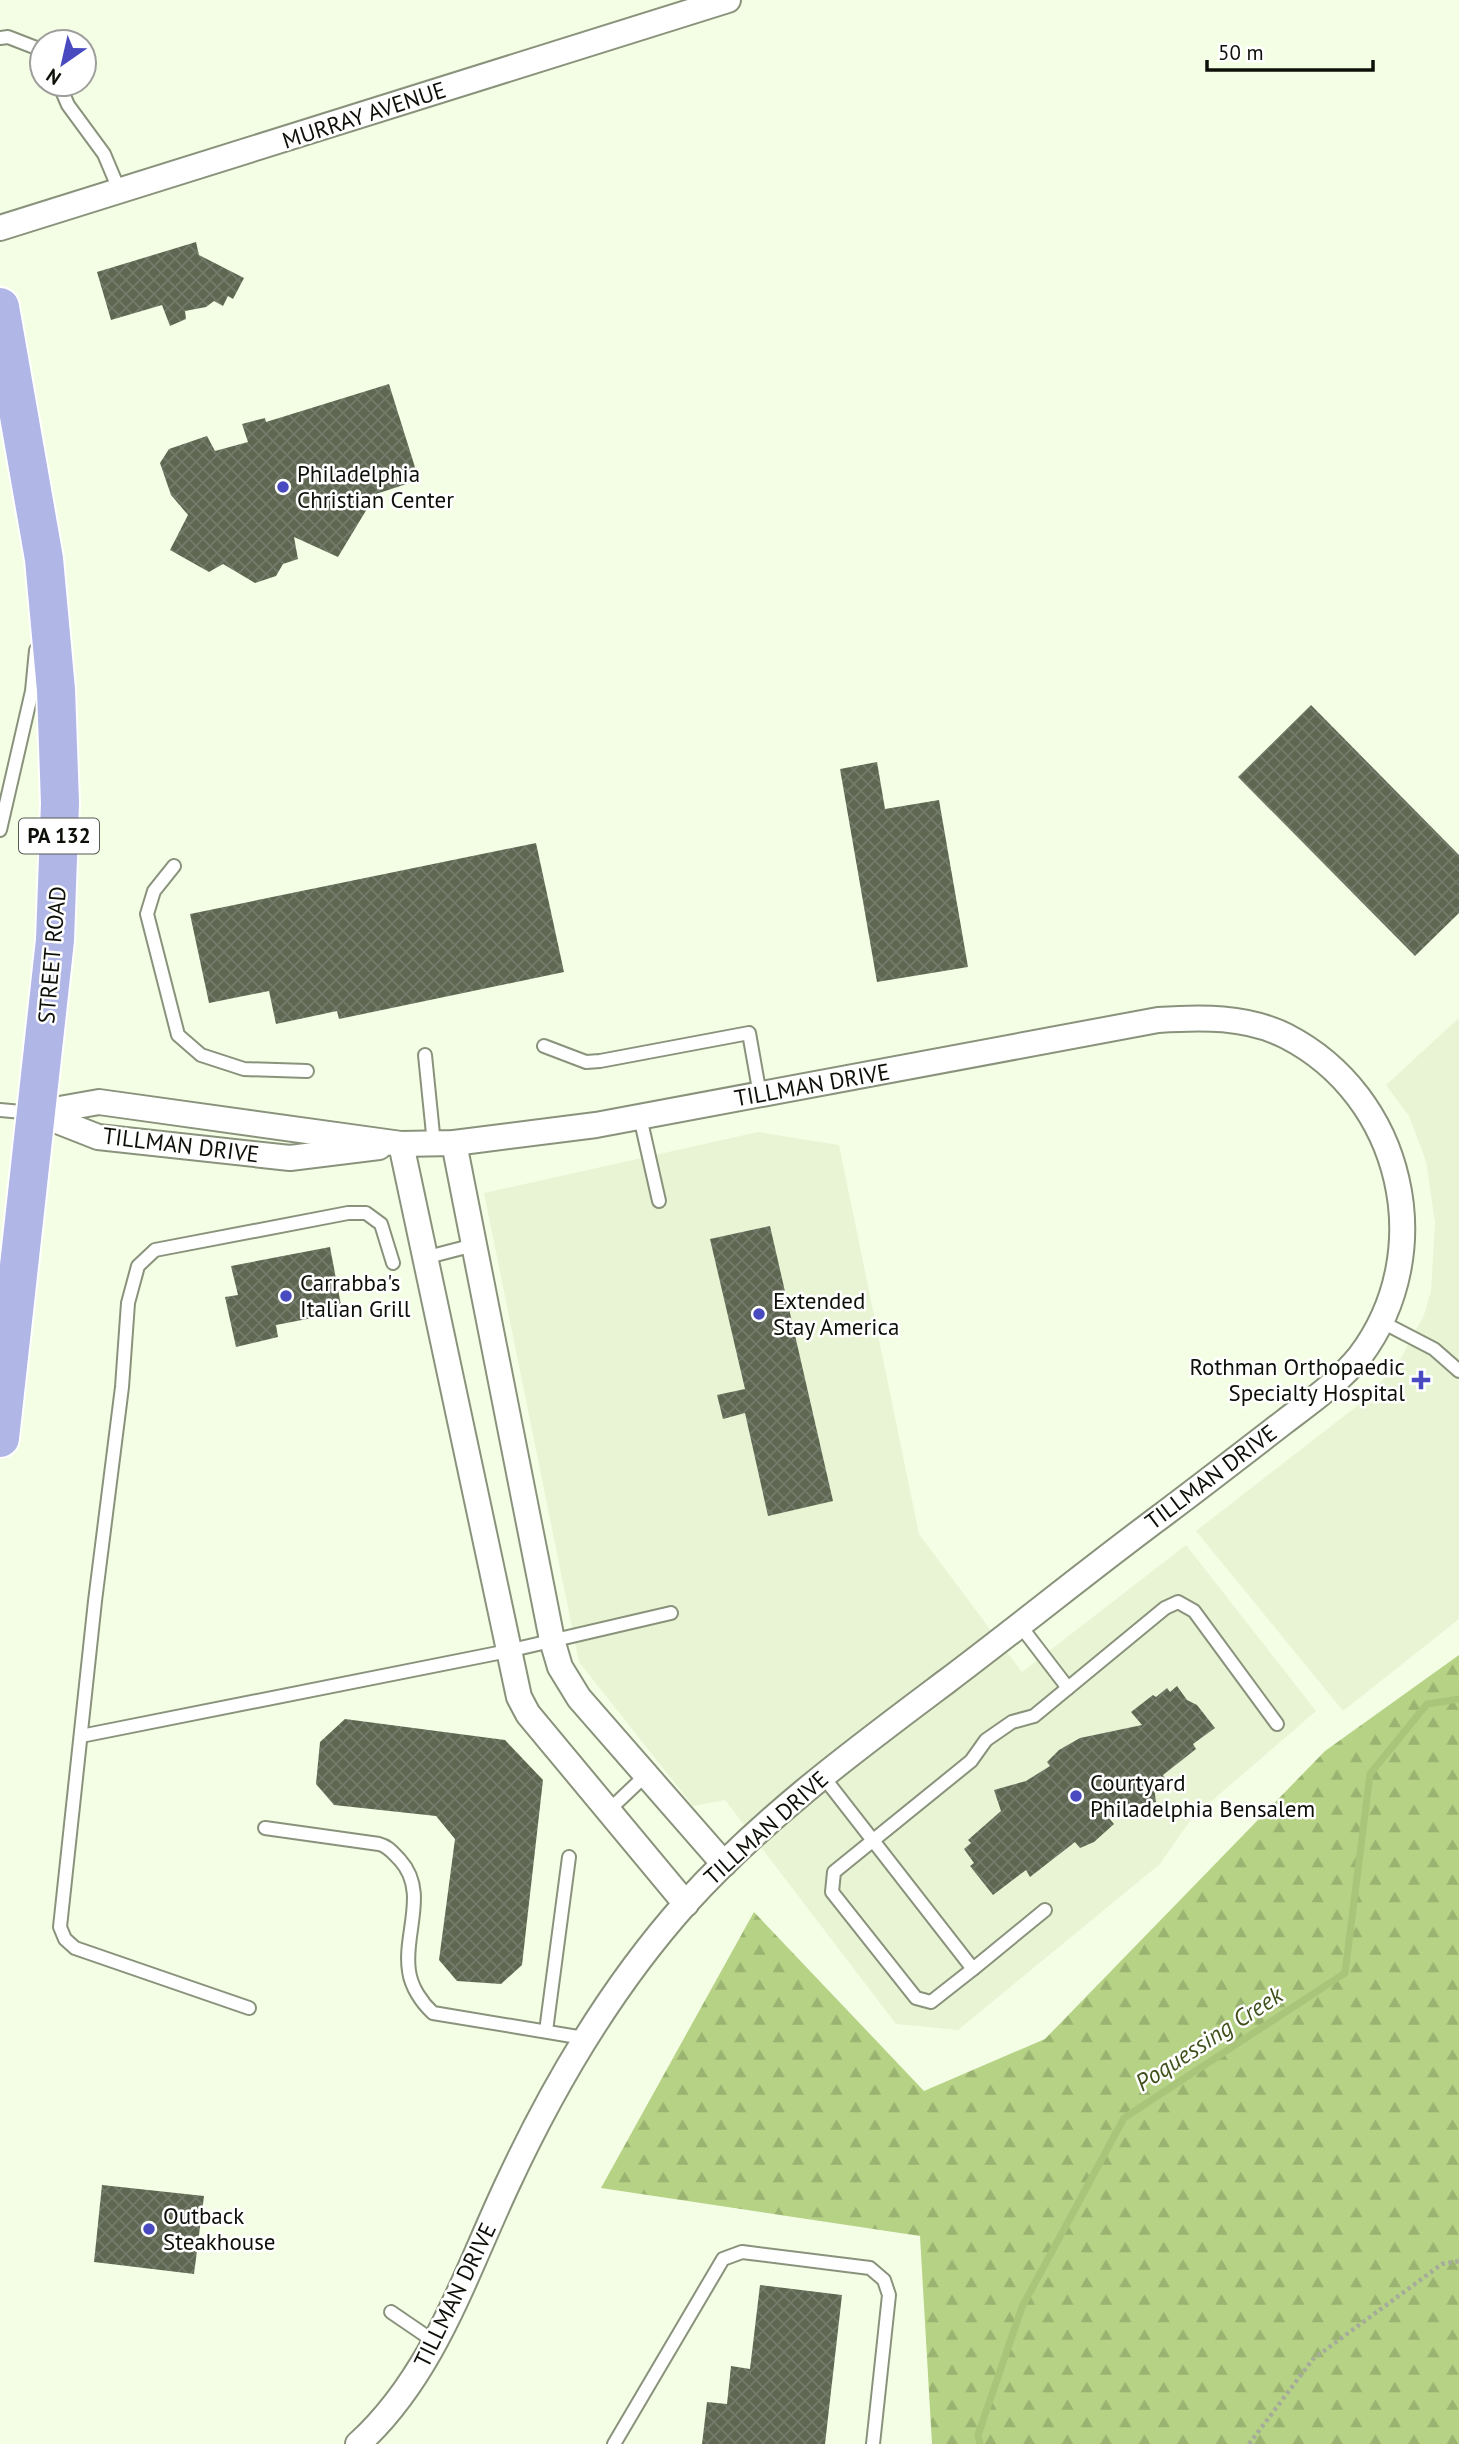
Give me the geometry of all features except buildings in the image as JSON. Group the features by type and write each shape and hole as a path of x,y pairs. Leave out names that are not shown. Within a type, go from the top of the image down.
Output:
{"main road":[{"name":"STREET ROAD","path":"0,307 44,559 56,690 60,859 55,940 18,1112 0,1438"}],"street":[{"name":"MURRAY AVENUE","path":"0,228 728,0"},
{"name":"TILLMAN DRIVE","path":"18,1112 98,1137 289,1158 335,1155 401,1144 529,1135 760,1095 1158,1020 1195,1017 1233,1020 1268,1029 1314,1054 1349,1084 1364,1103 1389,1150 1403,1202 1404,1235 1399,1275 1382,1322 1361,1354 1327,1388 822,1775 724,1864 639,1959 584,2038 529,2139 435,2342 405,2394 364,2441"},
{"name":"TILLMAN DRIVE","path":"18,1112 99,1102 401,1144"},
{"path":"444,1143 474,1245 552,1640 569,1684 724,1864"},
{"path":"401,1144 419,1259 519,1697 528,1714 686,1904"}],"lane":[{"path":"0,38 8,37 28,44"},
{"path":"65,98 104,154 120,192"},
{"path":"0,830 32,691 44,559"},
{"path":"174,866 154,891 148,914 178,1035 201,1055 244,1069 307,1070"},
{"path":"544,1046 586,1062 748,1033 760,1095"},
{"path":"425,1055 444,1143"},
{"path":"639,1117 659,1201"},
{"path":"249,2008 75,1948 65,1939 60,1927 122,1387 128,1303 138,1266 155,1250 366,1213 381,1224 393,1263"},
{"path":"419,1259 474,1245"},
{"path":"1382,1322 1434,1349 1459,1371"},
{"path":"1045,1910 931,2002 916,1998 832,1892 834,1872 971,1761 986,1740 999,1728 1034,1716 1165,1608 1178,1602 1194,1611 1277,1724"},
{"path":"81,1736 508,1651 671,1613"},
{"path":"1019,1624 1068,1688"},
{"path":"608,1811 646,1775"},
{"path":"822,1775 973,1969"},
{"path":"265,1828 387,1846 409,1870 413,1880 408,1970 424,2006 433,2013 447,2018 584,2038"},
{"path":"546,2031 569,1857"},
{"path":"614,2444 723,2259 742,2252 870,2268 884,2280 889,2295 873,2444"},
{"path":"391,2312 435,2342"}],"path":[{"path":"1250,2444 1313,2359 1442,2264 1459,2260"}],"shaded area":[{"name":"Rothman Orthopaedic Specialty Hospital","path":"1459,1018 1459,1619 1343,1711 1196,1531 1366,1399 1400,1360 1424,1315 1431,1291 1435,1223 1426,1161 1409,1116 1386,1085"},
{"path":"758,1132 839,1145 919,1534 1022,1672 1186,1545 1316,1711 1192,1818 1160,1864 958,2030 896,2024 725,1800 693,1806 579,1662 484,1193"}],"green space":[{"path":"1459,1655 1459,2444 932,2444 920,2236 601,2188 754,1912 924,2091 1045,2039 1325,1751"}],"waterway":[{"name":"Poquessing Creek","path":"980,2444 978,2435 1022,2307 1124,2118 1345,1973 1370,1774 1427,1704 1459,1699"}],"place":[{"name":"Philadelphia Christian Center","path":"283,487"},
{"name":"Carrabba's Italian Grill","path":"286,1296"},
{"name":"Extended Stay America","path":"759,1314"},
{"name":"Rothman Orthopaedic Specialty Hospital","path":"1421,1380"},
{"name":"Courtyard Philadelphia Bensalem","path":"1076,1796"},
{"name":"Outback Steakhouse","path":"149,2229"}]}
